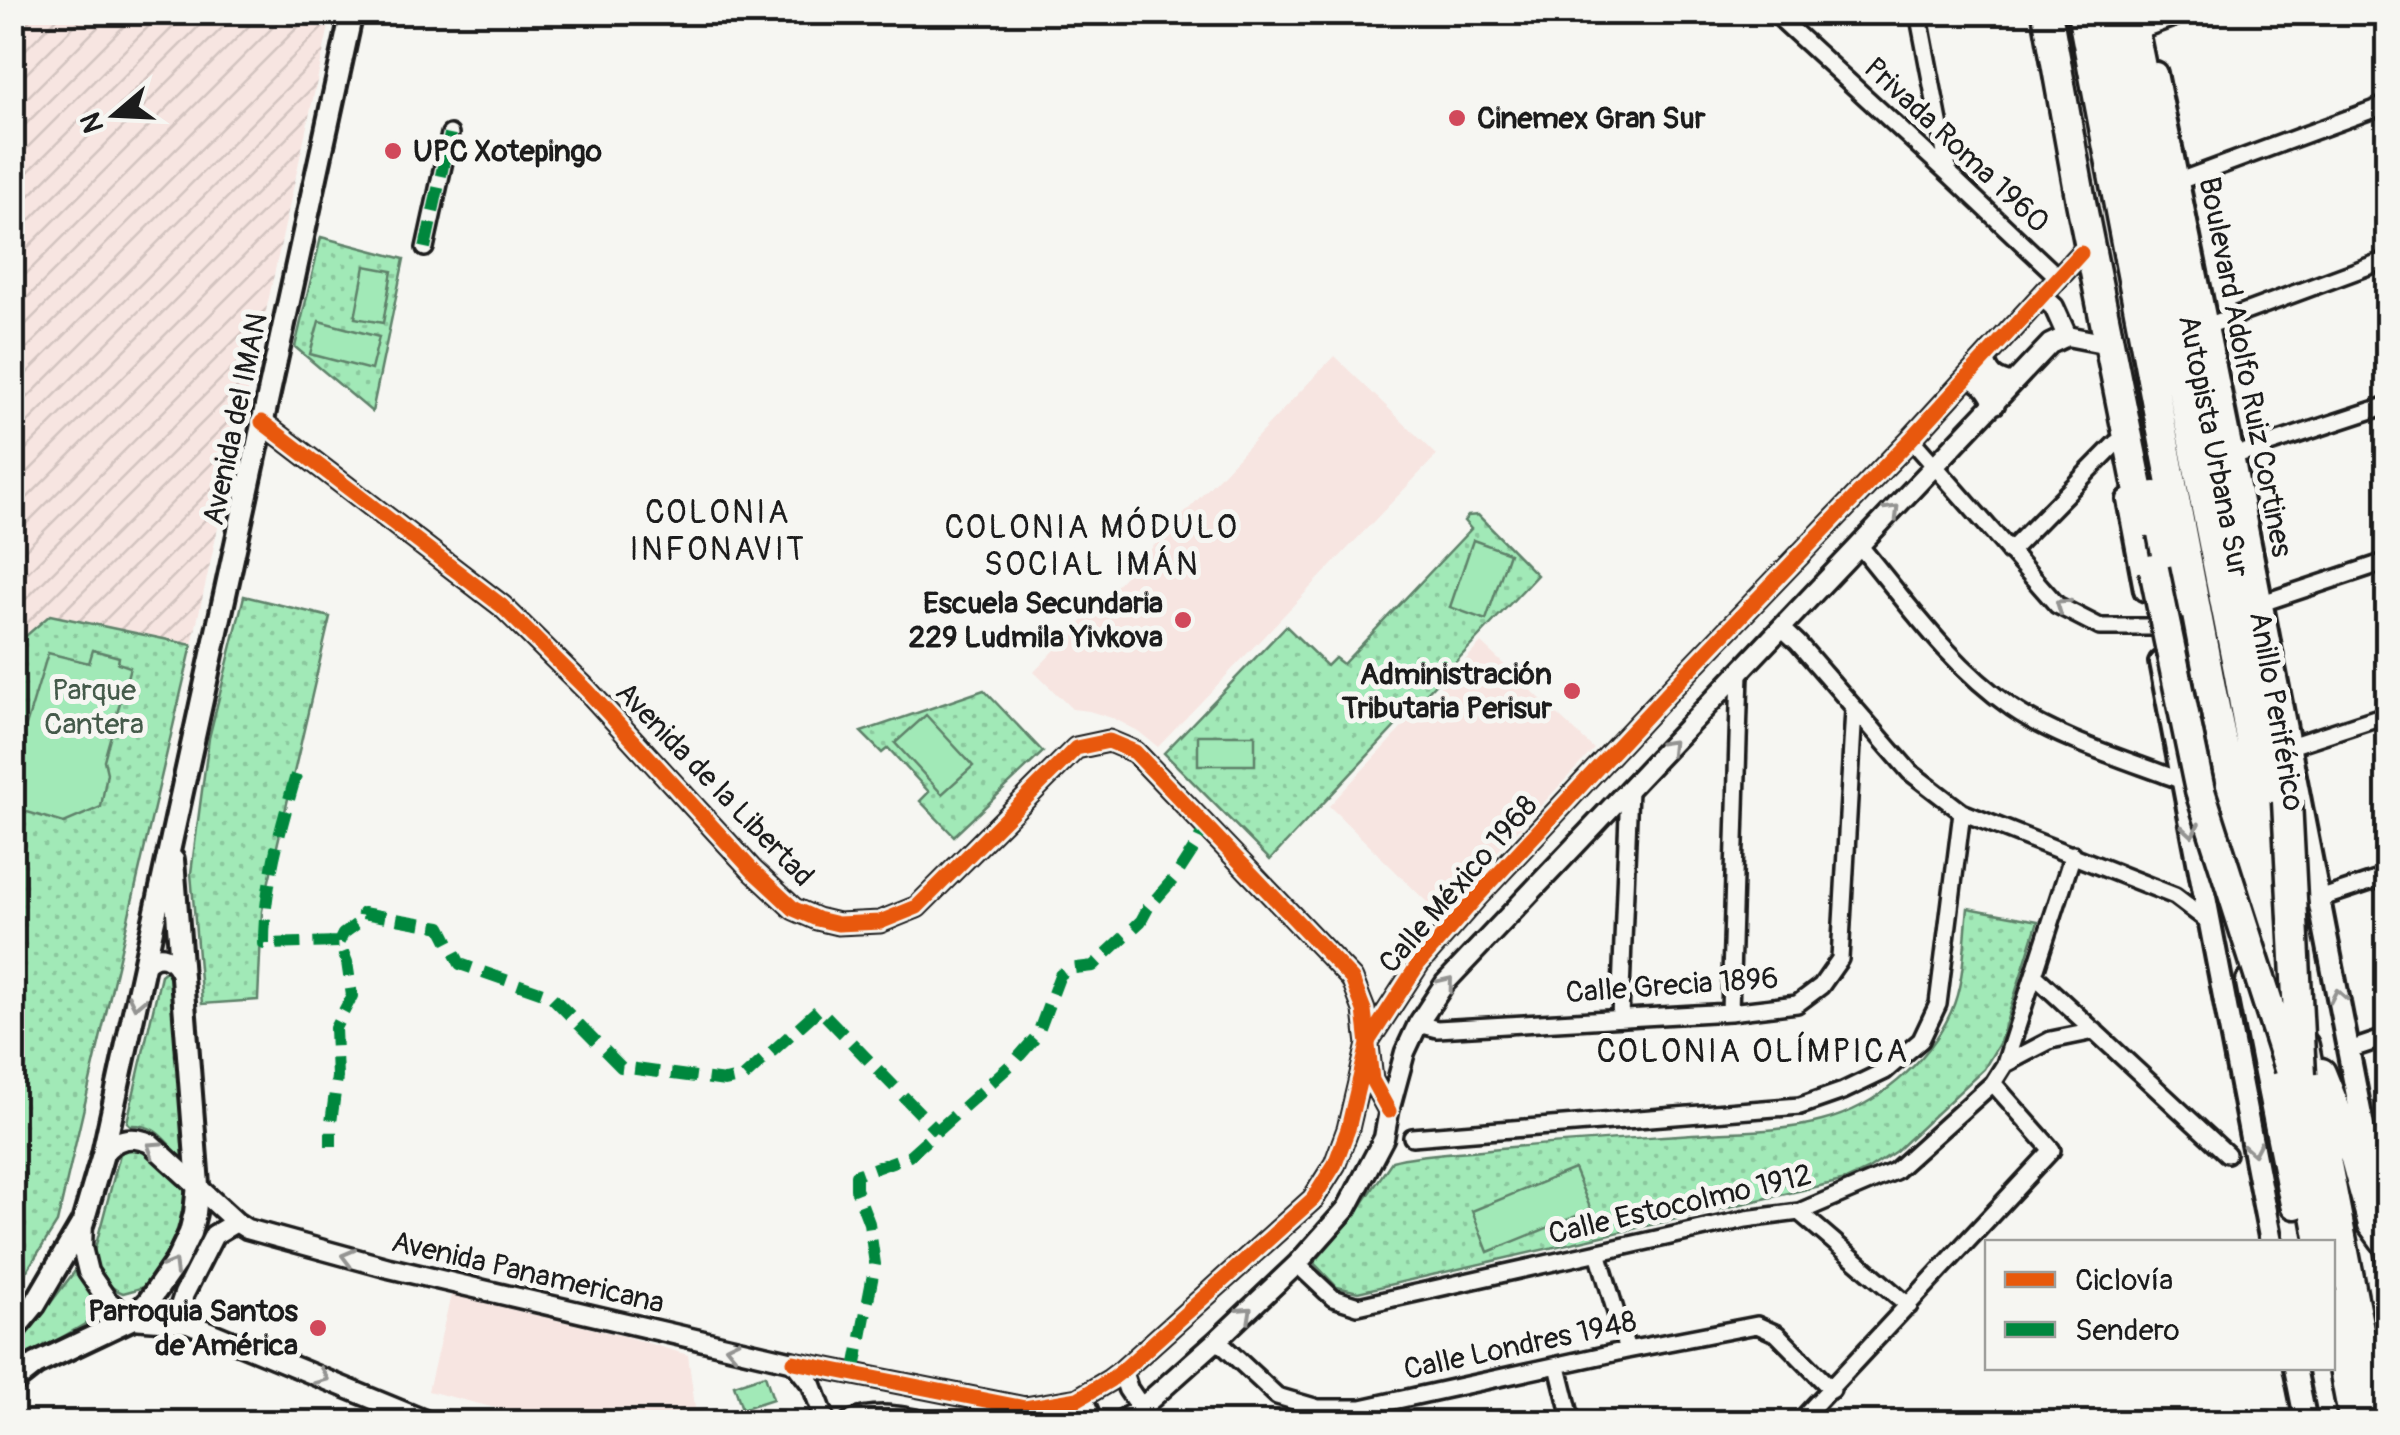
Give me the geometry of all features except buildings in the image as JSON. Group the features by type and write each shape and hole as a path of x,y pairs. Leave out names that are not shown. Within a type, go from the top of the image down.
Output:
{"highway":[{"path":"2047,12 2080,202 2200,791 2295,1073"},
{"path":"2067,12 2122,296 2163,540 2302,1240"},
{"name":"Autopista Urbana Sur","path":"2082,12 2212,693 2329,1240"},
{"name":"Autopista Urbana Sur","path":"2100,12 2295,1073 2321,1240"},
{"name":"Anillo Periférico","path":"2108,12 2239,675 2302,1033 2377,1422"},
{"path":"2121,12 2126,114"},
{"path":"2140,18 2287,801 2295,1073"},
{"path":"2139,558 2200,724"},
{"path":"2302,1033 2354,1154 2373,1224 2386,1251"},
{"name":"Autopista Urbana Sur","path":"2335,1267 2367,1422"},
{"path":"2335,1320 2354,1422"},
{"path":"2328,1370 2338,1422"}],"main road":[{"name":"Avenida del IMAN","path":"12,1332 34,1304 83,1222 103,1154 352,12"},
{"path":"2033,12 2271,1240"},
{"name":"Boulevard Adolfo Ruiz Cortines","path":"2140,18 2179,181 2348,1050 2382,1194 2386,1251"},
{"name":"Avenida del IMAN","path":"12,1383 36,1364 131,1319 176,1262 190,1232 198,1185 171,838"},
{"path":"2295,1370 2306,1422"}],"street":[{"name":"Privada Roma 1960","path":"1774,12 2058,278"},
{"path":"1918,12 1949,174"},
{"path":"2140,18 2190,12"},
{"path":"2179,181 2388,104"},
{"path":"425,248 450,134"},
{"name":"Calle México 1968","path":"794,1362 1026,1408 1078,1399 1122,1371 1319,1190 1335,1164 1348,1129 1369,1040 1419,962 2082,254"},
{"path":"2207,326 2388,260"},
{"path":"2042,296 2054,307 2068,336 2098,342"},
{"name":"Calle México 1968","path":"1119,1422 1147,1415 1347,1208 1384,1138 1405,1052 1418,1024 1446,983 2050,344 2068,336"},
{"path":"1985,358 1989,372 2012,384"},
{"path":"1968,377 1980,380 1994,404"},
{"path":"2234,456 2388,405"},
{"name":"Avenida de la Libertad","path":"262,422 502,606 587,690 794,910 838,924 859,924 880,922 917,906 1076,748 1110,741 1135,752 1352,980 1364,1010 1372,1080 1388,1110"},
{"path":"1911,439 2057,605 2100,627 2153,627"},
{"path":"2009,552 2116,443"},
{"path":"1859,545 1956,663 2014,709 2068,737 2182,782"},
{"path":"2262,603 2388,561"},
{"path":"1781,627 1910,772 1962,812 2175,896 2208,921"},
{"path":"1730,1012 1740,672"},
{"name":"Calle Grecia 1896","path":"1418,1024 1437,1028 1730,1012 1797,1004 1821,986 1840,960 1854,709"},
{"path":"2290,746 2388,714"},
{"path":"1620,1017 1629,789"},
{"path":"1412,1137 1800,1106 1885,1071 1920,1040 1938,1004 1962,812"},
{"name":"Calle Estocolmo 1912","path":"1297,1264 1333,1298 1358,1306 1746,1219 1799,1212 1895,1171 1992,1083 2005,1064 2073,854"},
{"path":"2175,896 2198,869"},
{"path":"2319,899 2388,876"},
{"path":"144,965 158,956 169,957 178,965 184,980"},
{"path":"2034,975 2228,1154"},
{"path":"2005,1064 2051,1040 2095,1031"},
{"path":"2348,1050 2388,1037"},
{"path":"1799,1422 2052,1150 1992,1083"},
{"name":"Avenida Panamericana","path":"103,1154 114,1142 144,1140 247,1229 389,1268 794,1362"},
{"path":"1304,1207 1330,1226"},
{"path":"1799,1212 1909,1306"},
{"path":"1289,1220 1313,1247"},
{"path":"83,1222 82,1247 88,1272 108,1301 131,1319 188,1323 429,1422"},
{"path":"188,1323 180,1306 184,1294 214,1235 236,1222"},
{"path":"1598,1252 1628,1350"},
{"name":"Calle Londres 1948","path":"1217,1340 1277,1396 1318,1408 1361,1408 1757,1325 1776,1334 1832,1390"},
{"path":"794,1362 812,1385 826,1422"},
{"path":"1558,1366 1572,1422"},
{"path":"1122,1371 1128,1389 1147,1415"},
{"path":"926,1422 918,1413 917,1403 930,1389"},
{"path":"1078,1399 1093,1422"},
{"path":"849,1422 865,1416 890,1415 926,1422"}],"shaded area":[{"path":"13,13 332,13 192,645 50,615 13,647"},
{"name":"Escuela Secundaria 229 Ludmila Yivkova","path":"1334,356 1437,455 1158,747 1115,719 1072,709 1034,672"},
{"path":"1481,643 1594,749 1439,914 1329,806"},
{"path":"451,1295 688,1355 697,1422 512,1422 511,1412 428,1391"}],"green space":[{"path":"321,237 404,259 372,412 295,347"},
{"path":"365,266 392,271 383,323 355,318"},
{"path":"319,321 379,337 371,370 310,354"},
{"path":"1478,515 1537,575 1270,860 1164,753 1286,626 1327,666 1335,658 1343,664 1471,529 1464,521 1468,516"},
{"path":"1473,540 1509,553 1486,620 1450,607"},
{"path":"244,596 330,617 262,911 258,1000 202,1004 191,873 209,738"},
{"name":"Parque Cantera","path":"50,615 192,645 57,1223 14,1291 13,647"},
{"path":"93,650 119,657 118,663 130,667 104,760 107,773 101,807 64,823 17,809 13,769 48,653 89,663"},
{"path":"984,690 1043,752 954,836 920,801 929,792 888,748 882,753 861,732"},
{"path":"926,715 973,766 942,794 895,743"},
{"path":"1198,735 1255,735 1255,765 1198,765"},
{"path":"1968,908 2038,921 2000,1042 1984,1069 1896,1151 1867,1170 1846,1180 1358,1292 1337,1287 1314,1263 1354,1216 1392,1161 1517,1147 1780,1129 1822,1121 1862,1105 1898,1080 1941,1031 1959,987"},
{"path":"167,970 174,979 185,1160 155,1131 127,1122 161,975"},
{"path":"139,1147 184,1189 185,1196 161,1269 146,1285 123,1293 101,1277 94,1252 120,1154"},
{"path":"1574,1169 1591,1210 1488,1252 1472,1211"},
{"path":"78,1267 104,1313 13,1370 13,1352"},
{"path":"765,1375 773,1399 742,1409 734,1385"}],"marked path":[{"path":"425,248 450,134"},
{"path":"296,775 270,880 264,944 339,942 347,962 352,996 335,1028 337,1077 331,1146"},
{"path":"854,1374 875,1264 856,1175 909,1156 1015,1061 1037,1036 1060,975 1068,969 1093,966 1141,921 1176,876 1206,825"},
{"path":"339,942 343,934 362,920 363,913 441,927 460,964 551,996 621,1067 725,1081 744,1077 819,1009 937,1131"}],"cycle path":[{"path":"794,1362 1025,1408 1078,1399 1122,1371 1313,1199 1335,1164 1348,1129 1369,1040 1419,963 2081,253"},
{"path":"262,422 502,606 587,690 753,871 794,909 817,919 838,924 880,922 917,907 1076,748 1109,741 1135,752 1352,979 1364,1010 1372,1080 1389,1111"}],"place":[{"name":"Cinemex Gran Sur","path":"1457,118"},
{"name":"UPC Xotepingo","path":"393,151"},
{"name":"Escuela Secundaria 229 Ludmila Yivkova","path":"1183,620"},
{"name":"Administración Tributaria Perisur","path":"1572,691"},
{"name":"Parroquia Santos de América","path":"318,1328"}],"district":[{"name":"COLONIA INFONAVIT","path":"718,530"},
{"name":"COLONIA MÓDULO SOCIAL IMÁN","path":"1092,546"},
{"name":"COLONIA OLÍMPICA","path":"1753,1051"}]}
